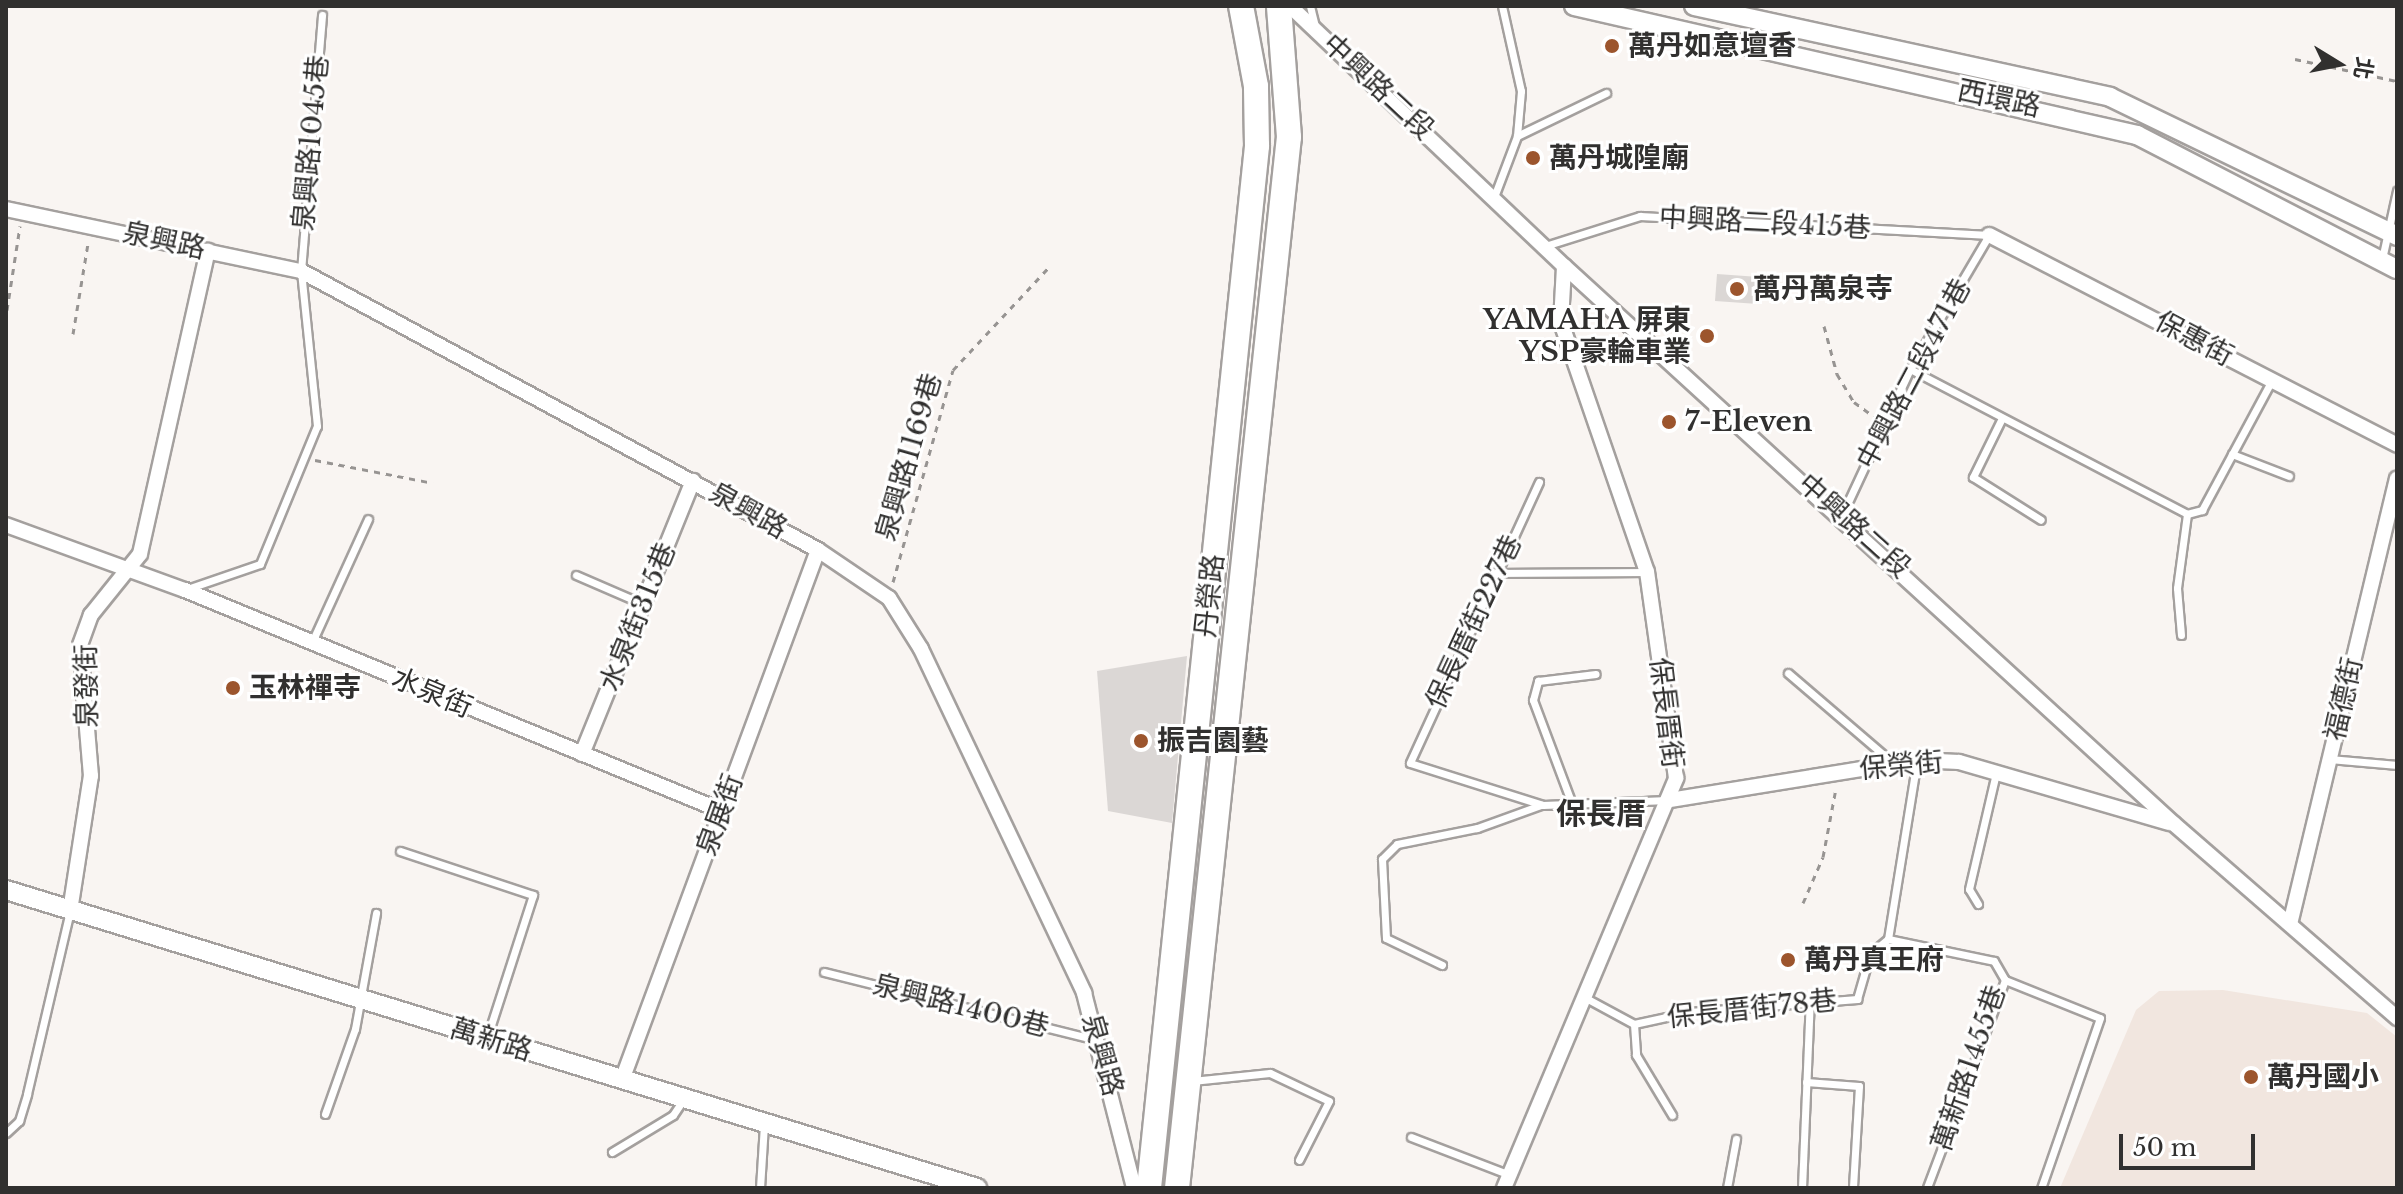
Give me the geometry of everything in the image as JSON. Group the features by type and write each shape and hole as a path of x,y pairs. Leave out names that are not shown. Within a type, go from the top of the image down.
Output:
{"main road":[{"name":"丹榮路","path":"1149,1188 1257,146 1256,86 1241,6"},
{"name":"丹榮路","path":"1177,1188 1289,137 1279,6"},
{"path":"1210,592 1238,594"}],"street":[{"name":"中興路二段","path":"1290,6 1564,266 1842,515 2174,824 2291,920 2397,1018"},
{"name":"西環路","path":"1574,6 2137,135 2389,265"},
{"name":"西環路","path":"1694,6 2110,97 2393,233"},
{"name":"泉興路","path":"6,209 301,271 818,550 889,598 921,649 1084,993 1134,1188"},
{"name":"保惠街","path":"1989,235 2397,445"},
{"name":"泉發街","path":"70,911 91,776 80,645 91,615 140,554 208,251"},
{"name":"保長厝街","path":"1507,1182 1670,800 1676,778 1647,572 1561,322 1564,266"},
{"name":"福德街","path":"2291,920 2397,479"},
{"name":"水泉街315巷","path":"582,754 693,481"},
{"name":"水泉街","path":"6,525 185,590 722,811"},
{"name":"泉展街","path":"622,1080 818,550"},
{"name":"保榮街","path":"1670,800 1893,763 1917,760 1959,762 2174,824"},
{"name":"萬新路","path":"6,890 977,1188"}],"lane":[{"name":"中興路二段","path":"1310,6 1316,28"},
{"path":"1494,197 1517,136 1521,91 1502,6"},
{"name":"泉興路1045巷","path":"185,590 260,564 317,426 301,271 322,15"},
{"path":"1517,136 1606,93"},
{"path":"2389,265 2397,191"},
{"name":"中興路二段415巷","path":"1545,246 1640,216 1989,235"},
{"name":"中興路二段471巷","path":"1842,515 1910,369 1989,235"},
{"path":"1910,369 2187,514 2202,510 2272,380"},
{"path":"2002,418 1973,477 2041,520"},
{"path":"2232,454 2289,476"},
{"name":"保長厝街227巷","path":"1539,482 1410,763 1543,805"},
{"path":"2181,635 2177,588 2187,514"},
{"path":"312,642 368,519"},
{"path":"1495,573 1647,572"},
{"path":"576,575 643,604"},
{"path":"1788,673 1875,741 1893,763"},
{"path":"1572,804 1533,700 1538,681 1596,674"},
{"path":"2330,759 2397,765"},
{"path":"1888,939 1917,760"},
{"path":"1978,904 1969,889 1996,772"},
{"path":"1442,965 1386,938 1382,859 1397,844 1477,828 1543,805 1670,800"},
{"path":"400,851 533,895 487,1039"},
{"name":"泉發街","path":"6,1133 19,1121 27,1094 70,911"},
{"path":"325,1114 359,1000 376,913"},
{"name":"萬新路1455巷","path":"1888,939 1994,961 2005,980 1927,1188"},
{"name":"保長厝街78巷","path":"1584,997 1634,1024 1810,999 1857,999 1870,954 1888,939"},
{"name":"泉興路1400巷","path":"824,972 1098,1040"},
{"path":"2005,980 2100,1018 2041,1188"},
{"path":"1802,1188 1810,999"},
{"path":"1634,1024 1636,1055 1672,1115"},
{"path":"1190,1081 1270,1073 1329,1101 1299,1160"},
{"path":"1806,1082 1859,1086 1853,1188"},
{"path":"612,1152 673,1115 684,1098"},
{"path":"760,1188 764,1122"},
{"path":"1411,1137 1507,1182"},
{"path":"1727,1188 1736,1139"}],"path":[{"path":"2295,59 2397,81"},
{"path":"7,310 22,212"},
{"path":"73,334 91,226"},
{"name":"泉興路1169巷","path":"889,598 953,370 1049,267"},
{"path":"1824,326 1848,393 1885,423"},
{"path":"304,457 433,483"},
{"path":"1803,903 1823,857 1838,772"}],"shaded area":[{"name":"萬丹國小","path":"2223,990 2367,1013 2397,1037 2397,1188 2060,1188 2136,1010 2159,991"}],"building":[{"name":"萬丹萬泉寺","path":"1717,274 1759,277 1758,304 1715,301"},
{"name":"振吉園藝","path":"1187,656 1172,823 1108,811 1097,671"}],"place":[{"name":"萬丹如意壇香","path":"1612,46"},
{"name":"萬丹城隍廟","path":"1533,158"},
{"name":"萬丹萬泉寺","path":"1737,289"},
{"name":"YAMAHA 屏東 YSP豪輪車業","path":"1707,336"},
{"name":"7-Eleven","path":"1669,422"},
{"name":"玉林禪寺","path":"233,688"},
{"name":"振吉園藝","path":"1141,741"},
{"name":"萬丹真王府","path":"1788,960"},
{"name":"萬丹國小","path":"2251,1077"}],"district":[{"name":"保長厝","path":"1601,814"}]}
